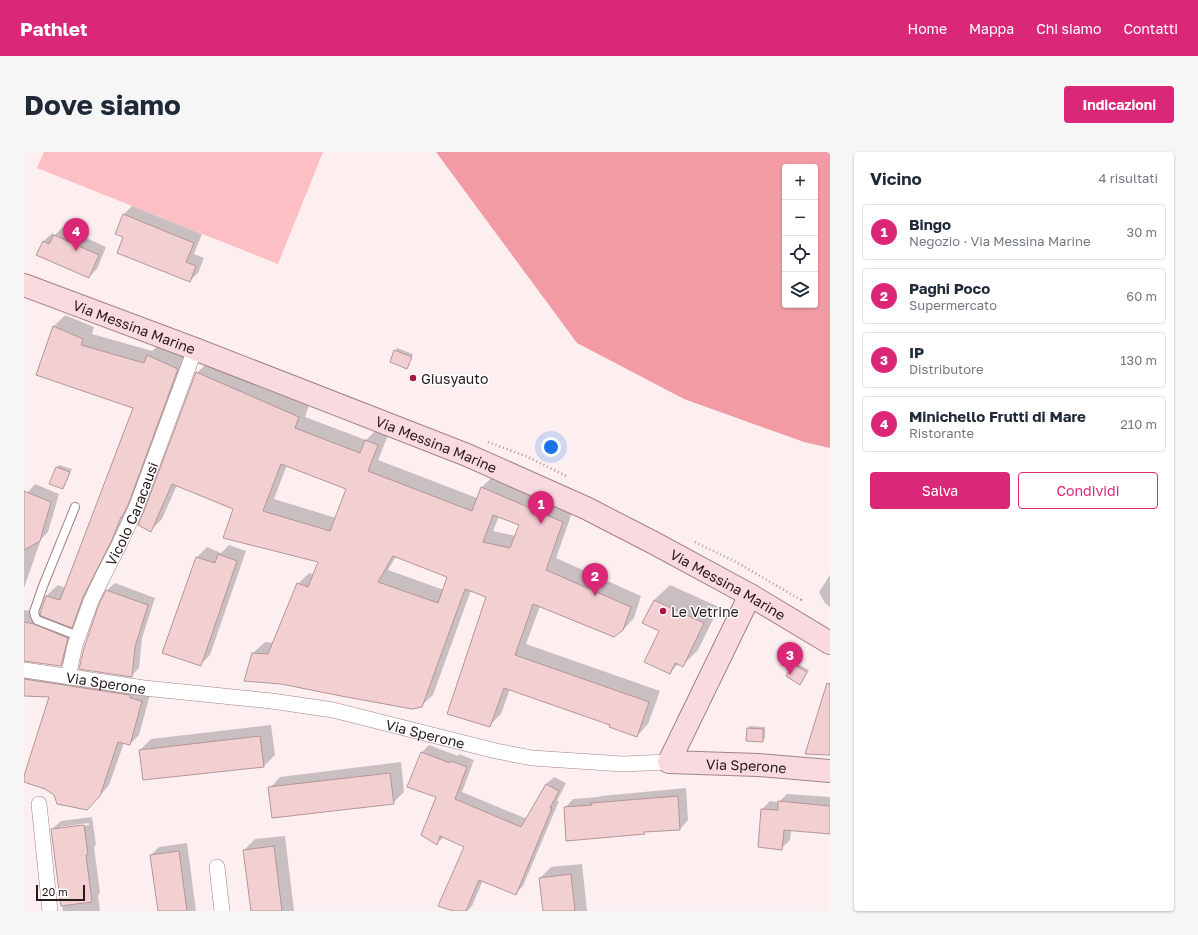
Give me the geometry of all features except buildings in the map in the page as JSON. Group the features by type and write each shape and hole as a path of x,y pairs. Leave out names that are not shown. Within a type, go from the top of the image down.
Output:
{"main road":[{"name":"Via Messina Marine","path":"24,285 195,348 474,458 586,508 654,543 750,595 830,643"},
{"path":"669,762 750,595"},
{"name":"Via Sperone","path":"669,762 758,765 830,771"}],"street":[{"name":"Vicolo Caracausi","path":"68,677 78,636 91,601 136,508 195,348"},
{"name":"Via Sperone","path":"24,670 144,688 272,701 333,710 496,751 532,758 623,764 669,762"},
{"path":"39,804 50,911"},
{"path":"217,867 222,911"}],"lane":[{"path":"75,507 34,612 38,620 78,636"}],"shaded area":[{"path":"44,152 323,152 278,264 37,168"},
{"path":"436,152 830,152 830,448 804,442 684,399 577,343"}],"place":[{"name":"Minichello Frutti di Mare","path":"76,251"},
{"name":"Giusyauto","path":"413,378"},
{"name":"Bingo","path":"541,524"},
{"name":"Paghi Poco","path":"595,596"},
{"name":"Le Vetrine","path":"663,611"},
{"name":"IP","path":"790,675"}]}
